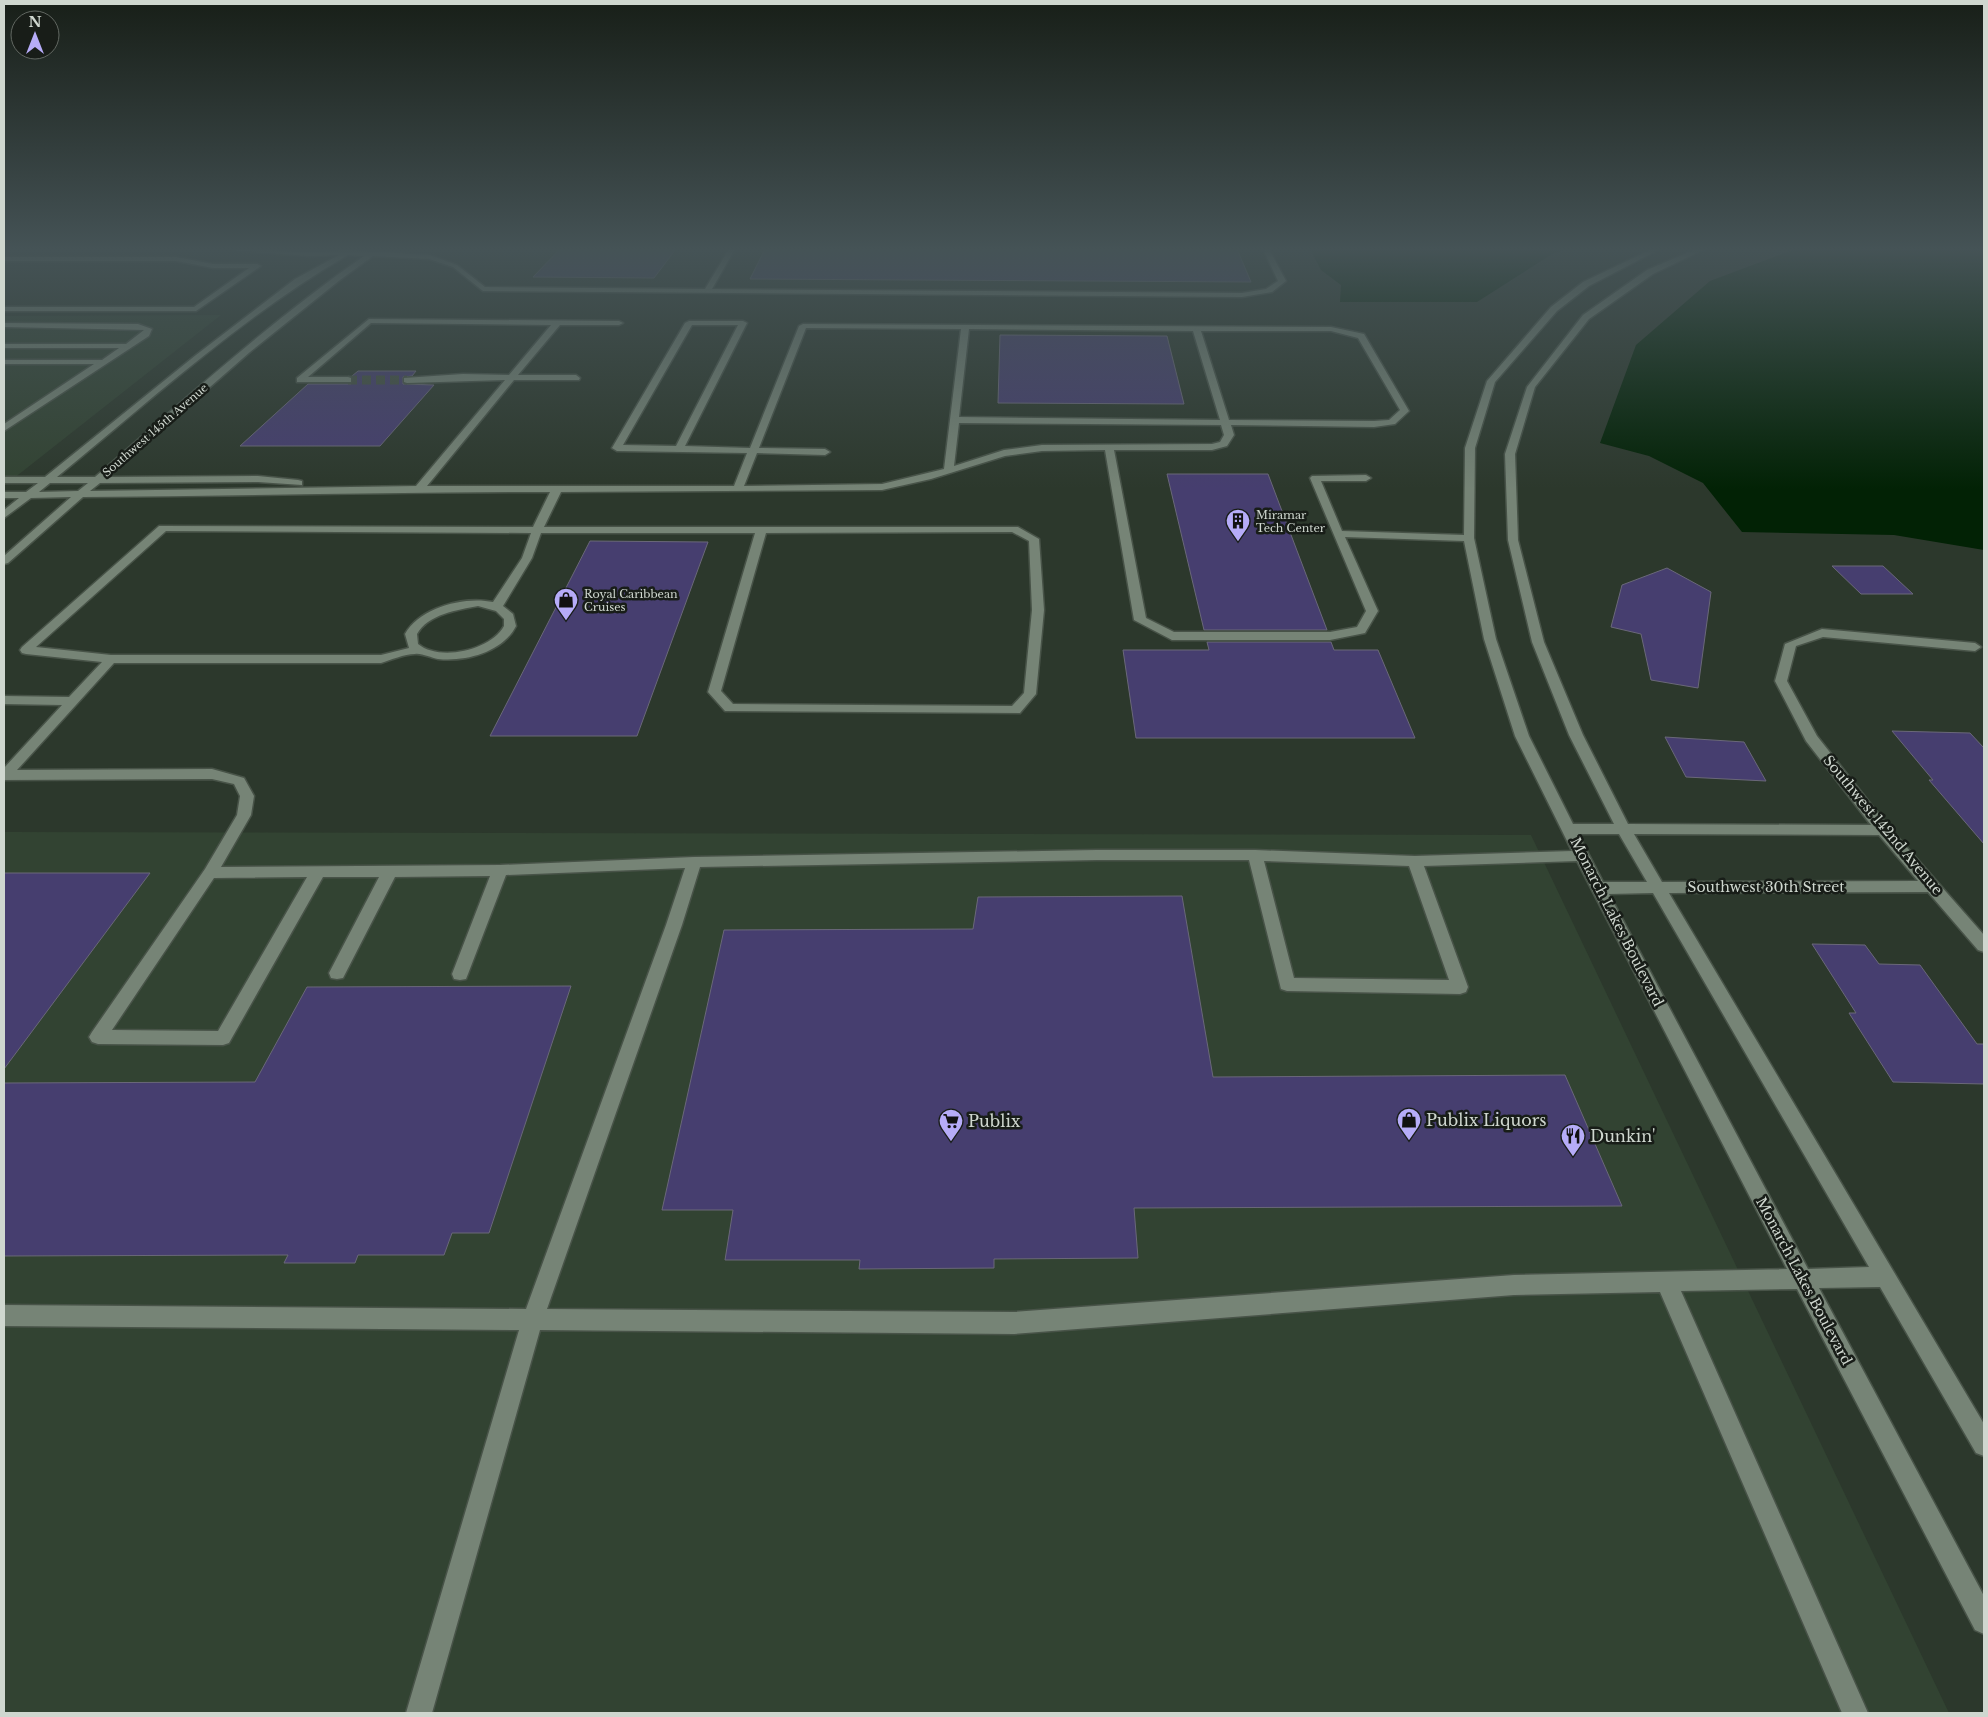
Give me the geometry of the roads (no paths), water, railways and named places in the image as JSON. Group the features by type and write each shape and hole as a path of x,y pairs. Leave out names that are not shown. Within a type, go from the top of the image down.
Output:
{"street":[{"path":"4,428 146,334 148,329"},
{"name":"Southwest 145th Avenue","path":"4,515 235,329"},
{"name":"Southwest 145th Avenue","path":"4,561 273,329"},
{"path":"348,380 300,380 359,329"},
{"path":"419,489 551,329"},
{"path":"685,329 617,448 825,452"},
{"path":"679,449 741,329"},
{"path":"738,489 802,329"},
{"path":"948,470 965,329"},
{"path":"4,495 354,489 738,489 882,486 928,477 1004,454 1042,448 1212,447 1224,444 1229,435 1196,329"},
{"path":"954,420 1374,424 1392,422 1405,411 1361,336 1332,329"},
{"name":"Monarch Lakes Boulevard","path":"1536,329 1491,381 1470,448 1469,538 1490,639 1522,736 1598,888 1984,1621"},
{"path":"1576,329 1531,387 1510,454 1513,540 1538,642 1576,735 1624,830 1984,1445"},
{"path":"4,346 127,346"},
{"path":"4,362 103,362"},
{"path":"407,380 463,377 576,378"},
{"path":"1109,448 1140,620 1172,636 1330,636 1361,630 1372,611 1315,478 1366,478"},
{"path":"4,480 258,479 354,489"},
{"path":"497,606 527,558 537,530 557,489"},
{"path":"418,649 380,659 111,659 26,650 163,528 472,528 537,530 762,529 1014,529 1034,539 1038,610 1030,694 1015,710 730,708 714,692 762,529"},
{"path":"1338,534 1469,538"},
{"path":"478,603 497,606 509,614 511,622 504,634 488,646 456,655 441,656 418,649 412,643 415,628 434,613 462,605 478,603"},
{"name":"Southwest 142nd Avenue","path":"1975,647 1822,633 1791,644 1781,681 1811,738 1883,830 1984,946"},
{"path":"4,776 111,659"},
{"path":"4,700 73,701"},
{"path":"4,776 212,774 239,781 247,796 244,815 210,873 98,1037 223,1038 318,872"},
{"path":"1569,829 1883,830"},
{"path":"210,873 500,870 694,862 1097,855 1255,855 1415,861 1582,856"},
{"path":"1255,855 1288,984 1460,987 1415,861"},
{"path":"419,1713 532,1320 671,934 694,862"},
{"path":"460,974 500,870"},
{"path":"337,973 390,871"},
{"name":"Southwest 30th Street","path":"1598,888 1933,886"},
{"path":"4,1315 1014,1323 1514,1285 1885,1277"},
{"path":"1666,1281 1855,1713"}],"tunnel":[{"path":"348,380 407,380"}],"place":[{"name":"Miramar Tech Center","path":"1238,542"},
{"name":"Royal Caribbean Cruises","path":"566,621"},
{"name":"Publix Liquors","path":"1409,1141"},
{"name":"Publix","path":"951,1142"},
{"name":"Dunkin'","path":"1573,1157"}]}
